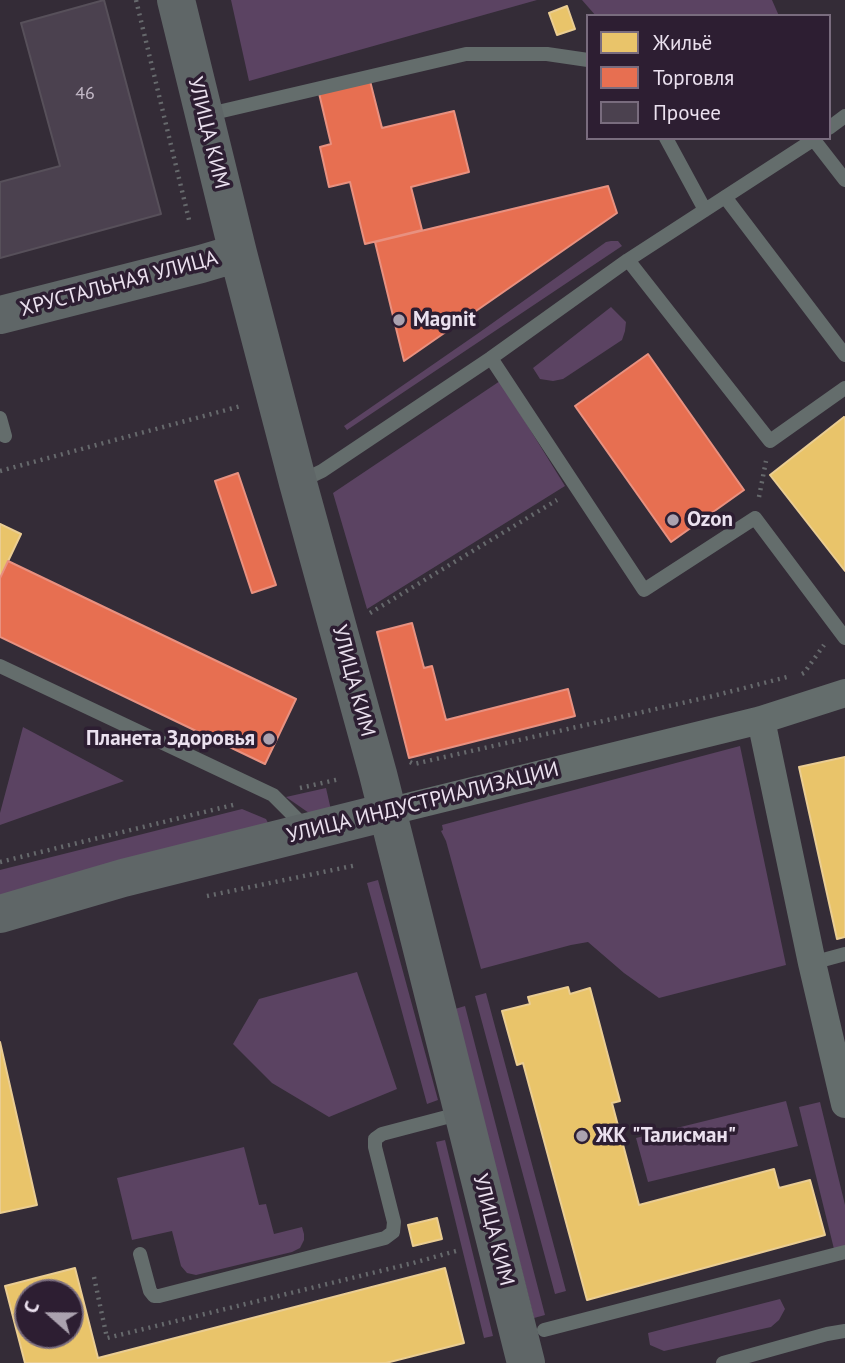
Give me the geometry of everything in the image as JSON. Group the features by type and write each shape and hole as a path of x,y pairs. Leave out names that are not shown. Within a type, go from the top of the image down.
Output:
{"street":[{"name":"УЛИЦА КИМ","path":"176,0 238,253 378,774 527,1363"},
{"name":"ХРУСТАЛЬНАЯ УЛИЦА","path":"0,316 238,253"},
{"name":"УЛИЦА ИНДУСТРИАЛИЗАЦИИ","path":"0,914 123,878 761,720 845,693"},
{"path":"761,720 812,963 845,1104"}],"lane":[{"path":"204,115 466,54 547,54 586,60"},
{"path":"667,140 705,210"},
{"path":"298,483 322,471 491,358 628,260 813,140"},
{"path":"816,140 845,180"},
{"path":"726,197 845,355"},
{"path":"628,260 770,441 845,388"},
{"path":"491,358 644,590 755,518 841,632"},
{"path":"0,418 5,436"},
{"path":"0,667 273,795 309,831"},
{"path":"812,963 845,954"},
{"path":"140,1254 150,1291 154,1296 159,1296 385,1238 393,1232 394,1222 374,1147 375,1139 382,1134 464,1112"},
{"path":"544,1330 845,1252"},
{"path":"723,1363 845,1331"}],"path":[{"path":"136,0 190,224"},
{"path":"0,471 241,406"},
{"path":"755,518 770,441"},
{"path":"363,617 576,488"},
{"path":"414,764 804,673 841,632"},
{"path":"0,862 340,779"},
{"path":"199,898 357,865"}],"shaded area":[{"path":"231,0 537,0 249,81"},
{"path":"582,0 772,0 778,14 594,14"},
{"path":"618,241 622,246 347,430 344,426 606,242"},
{"path":"611,307 626,322 622,340 563,379 540,379 533,368"},
{"path":"500,381 565,486 367,609 333,493"},
{"path":"23,727 124,781 0,825 0,813"},
{"path":"740,746 786,965 659,998 588,942 481,969 441,831 442,825"},
{"path":"326,788 331,810 309,813 286,797"},
{"path":"242,809 266,819 268,823 0,896 0,870"},
{"path":"378,880 438,1100 427,1104 367,883"},
{"path":"357,972 397,1089 329,1117 272,1083 233,1044 259,999"},
{"path":"486,993 566,1291 555,1294 475,996"},
{"path":"465,1006 545,1315 534,1318 455,1009"},
{"path":"786,1101 798,1146 648,1182 636,1138"},
{"path":"820,1102 845,1205 845,1246 834,1249 799,1107"},
{"path":"445,1140 493,1336 484,1338 436,1142"},
{"path":"244,1147 259,1205 266,1204 274,1234 302,1227 304,1240 300,1248 196,1275 187,1273 181,1266 172,1231 132,1240 117,1178"},
{"path":"780,1299 785,1309 771,1327 664,1351 650,1345 648,1333"}],"building: Жильё":[{"path":"567,6 575,29 557,35 549,13"},
{"path":"845,418 845,571 770,475"},
{"path":"0,524 21,534 0,578"},
{"path":"845,757 845,937 837,939 799,767"},
{"name":"ЖК \"Талисман\"","path":"568,987 570,994 590,988 620,1101 612,1103 639,1205 774,1169 779,1188 810,1180 825,1235 587,1300 523,1063 517,1065 502,1011 530,1004 528,997"},
{"path":"0,1042 37,1205 0,1213"},
{"path":"437,1218 442,1239 413,1246 408,1225"},
{"path":"75,1268 78,1279 32,1279"},
{"path":"445,1268 464,1343 386,1363 25,1363 21,1349 84,1349 84,1303 98,1358"},
{"path":"14,1284 14,1321 5,1286"}],"building: Торговля":[{"path":"369,77 382,128 454,111 469,172 411,187 422,230 365,244 350,182 329,187 320,147 331,144 318,89"},
{"path":"608,186 617,213 404,361 375,242"},
{"path":"648,354 744,490 671,542 575,406"},
{"path":"238,473 276,585 252,593 215,481"},
{"path":"8,561 296,699 265,764 0,637 0,578"},
{"path":"412,623 424,668 432,666 446,720 568,689 575,716 409,758 377,632"}],"building: Прочее":[{"path":"104,0 161,214 0,258 0,182 60,166 21,23"}],"place":[{"name":"Magnit","path":"399,320"},
{"name":"Ozon","path":"673,520"},
{"name":"Планета Здоровья","path":"269,739"},
{"name":"ЖК \"Талисман\"","path":"582,1136"}]}
